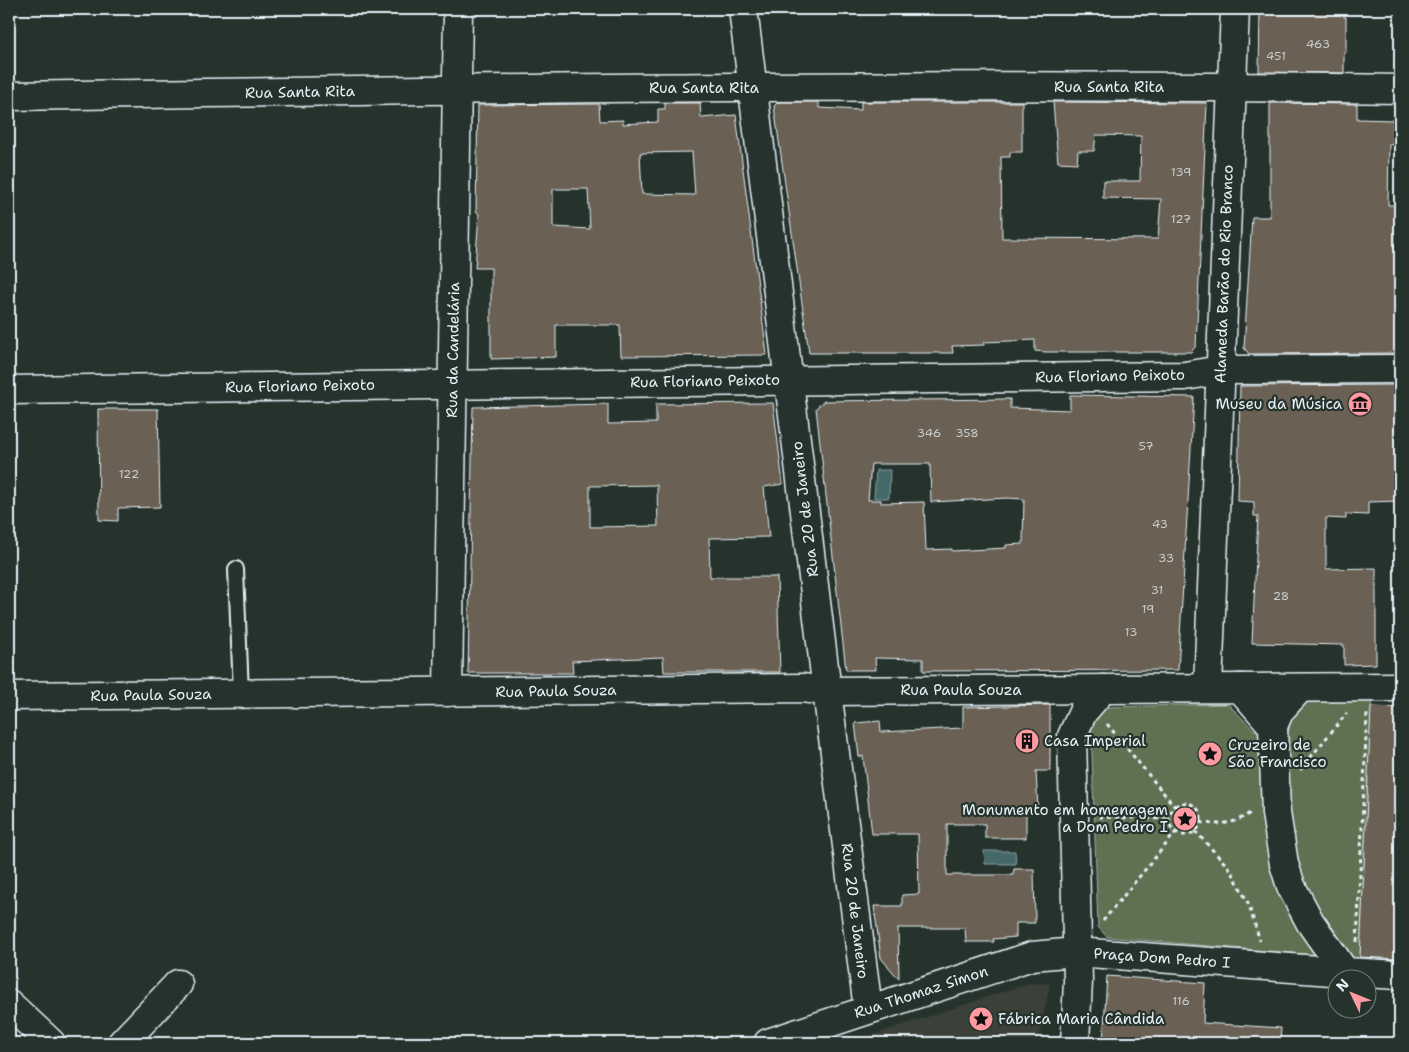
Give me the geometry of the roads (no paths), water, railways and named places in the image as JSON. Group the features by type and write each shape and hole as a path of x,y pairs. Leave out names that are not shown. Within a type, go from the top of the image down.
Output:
{"street":[{"name":"Rua da Candelária","path":"448,692 458,9"},
{"name":"Rua 20 de Janeiro","path":"743,9 868,1009"},
{"name":"Alameda Barão do Rio Branco","path":"1208,688 1235,9"},
{"name":"Rua Santa Rita","path":"9,96 753,88 1231,87 1400,89"},
{"name":"Rua Floriano Peixoto","path":"9,390 1185,376 1220,370 1400,370"},
{"path":"1075,1043 1078,981 1072,736 1083,712 1103,689 1400,687"},
{"name":"Rua Paula Souza","path":"9,696 792,688 828,691 1103,689"},
{"path":"1240,688 1273,726"},
{"path":"1300,688 1280,710 1273,726 1274,794 1284,864 1302,909 1329,952 1348,970"},
{"name":"Rua Thomaz Simon","path":"768,1043 1032,956 1047,953 1076,940"},
{"name":"Praça Dom Pedro I","path":"1076,940 1271,966 1326,970"},
{"name":"Praça Dom Pedro I","path":"1376,974 1400,975"},
{"path":"122,1043 178,984"},
{"path":"9,1004 51,1043"}],"lane":[{"path":"236,569 241,694"}],"water":[{"path":"876,470 890,470 889,498 874,498"},
{"path":"984,851 1015,851 1016,864 985,864"}],"place":[{"name":"Museu da Música","path":"1360,404"},
{"name":"Casa Imperial","path":"1027,741"},
{"name":"Cruzeiro de São Francisco","path":"1210,754"},
{"name":"Monumento em homenagem a Dom Pedro I","path":"1185,819"},
{"name":"Fábrica Maria Cândida","path":"981,1019"}]}
